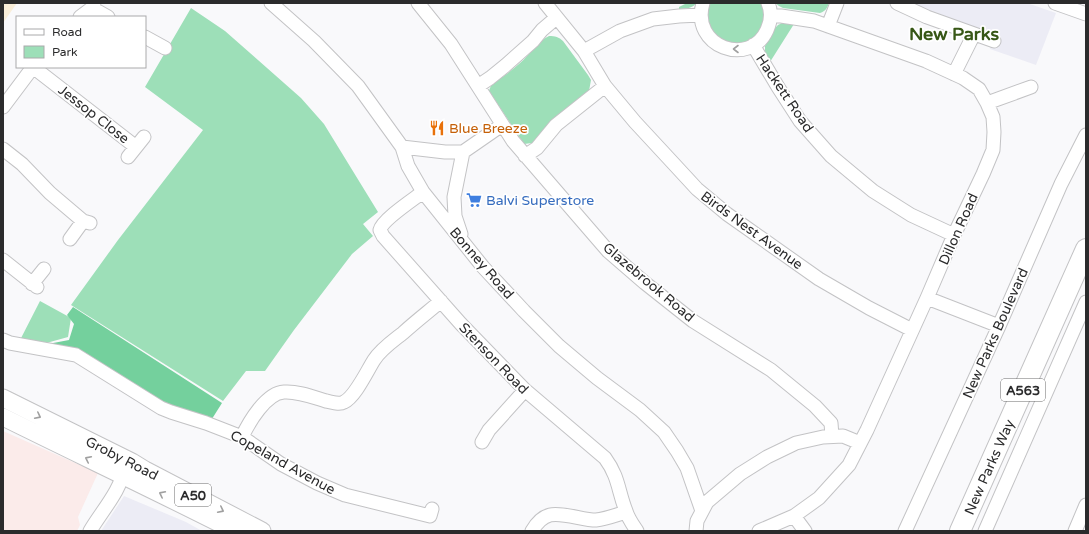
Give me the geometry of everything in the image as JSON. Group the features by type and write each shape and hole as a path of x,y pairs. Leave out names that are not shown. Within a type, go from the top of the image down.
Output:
{"highway":[{"name":"New Parks Way","path":"960,531 1086,249"}],"main road":[{"name":"Groby Road","path":"3,398 125,458 262,531"},
{"name":"Groby Road","path":"3,417 235,531"}],"street":[{"name":"Bonney Road","path":"271,3 314,41 358,86 402,147 408,166 423,192 483,267 559,346 597,378 640,410 664,432 677,450 687,468 702,512"},
{"name":"Glazebrook Road","path":"418,3 451,44 513,141 608,251 693,321 771,370 815,406 831,423 832,436"},
{"name":"Birds Nest Avenue","path":"545,3 584,51 604,86 697,190 727,214 819,279 869,308 912,330"},
{"path":"584,51 620,30 653,19 679,16 702,9 701,23 706,34 714,43 729,49 737,50 745,48 760,40 765,33 771,16 768,3"},
{"path":"828,26 837,3"},
{"path":"897,3 927,17 994,41"},
{"path":"1055,3 1086,14"},
{"path":"81,16 93,6 107,16"},
{"name":"Dillon Road","path":"759,531 794,516 819,498 849,465 927,298 993,150 994,132 993,117 979,89 963,78 926,61 814,21 771,16"},
{"path":"478,86 506,65 556,18"},
{"path":"954,74 974,34"},
{"path":"146,38 164,48"},
{"name":"Hackett Road","path":"752,45 800,121 831,156 873,191 911,215 954,235"},
{"path":"3,107 32,68"},
{"name":"Jessop Close","path":"34,68 140,142 128,158"},
{"path":"526,156 537,148 556,125 604,86"},
{"path":"987,103 1031,87"},
{"path":"402,147 445,152 463,152 502,125"},
{"name":"New Parks Boulevard","path":"905,531 999,326 1061,184 1086,135"},
{"path":"3,149 22,164 50,193 86,222 70,239"},
{"path":"463,152 454,197 455,216 463,242"},
{"name":"Stenson Road","path":"423,192 383,224 380,230 383,236 441,302 525,390 605,458 612,467 626,512 637,531"},
{"path":"3,260 35,286 44,269"},
{"path":"927,298 999,326"},
{"path":"242,437 261,407 276,394 294,392 341,404 346,402 353,394 375,358 386,347 441,302"},
{"path":"985,531 1086,302"},
{"name":"Copeland Avenue","path":"3,340 10,343 76,355 164,409 242,437 280,464 317,483 345,495 430,516 432,509"},
{"path":"482,442 489,430 525,390"},
{"path":"696,531 696,521 707,502 730,482 767,457 796,443 823,437 843,436 860,443"},
{"path":"90,531 116,490 123,476 125,458"},
{"path":"1075,531 1086,505"},
{"path":"532,531 543,518 550,515 596,520 626,512"},
{"path":"794,516 805,531"}],"shaded area":[{"path":"3,3 17,3 3,23"},
{"path":"897,3 1027,3 1056,13 1036,65 990,49 993,42"},
{"path":"3,431 98,473 78,517 80,525 77,531 3,531"},
{"path":"124,496 186,522 202,531 101,531"}],"green space":[{"path":"687,3 696,3 691,7 679,9 679,7"},
{"path":"708,3 763,3 765,23 754,39 735,46 717,40 706,24"},
{"path":"775,3 829,3 826,9 820,13 783,8"},
{"path":"191,8 225,31 301,98 324,124 378,212 363,224 373,236 352,254 265,371 246,371 223,401 71,305 118,240 203,130 145,87"},
{"path":"782,23 794,24 770,62 765,53 765,46 775,28"},
{"path":"549,36 557,37 563,41 588,75 591,80 589,91 536,141 524,144 489,91 495,82 516,66 540,42"},
{"path":"40,301 71,318 68,337 32,347 18,344"},
{"path":"73,307 222,403 210,422 191,418 78,356 32,347 69,340 74,324 67,315"}],"place":[{"name":"Blue Breeze","path":"437,128"},
{"name":"Balvi Superstore","path":"474,200"}],"district":[{"name":"New Parks","path":"954,34"}]}
